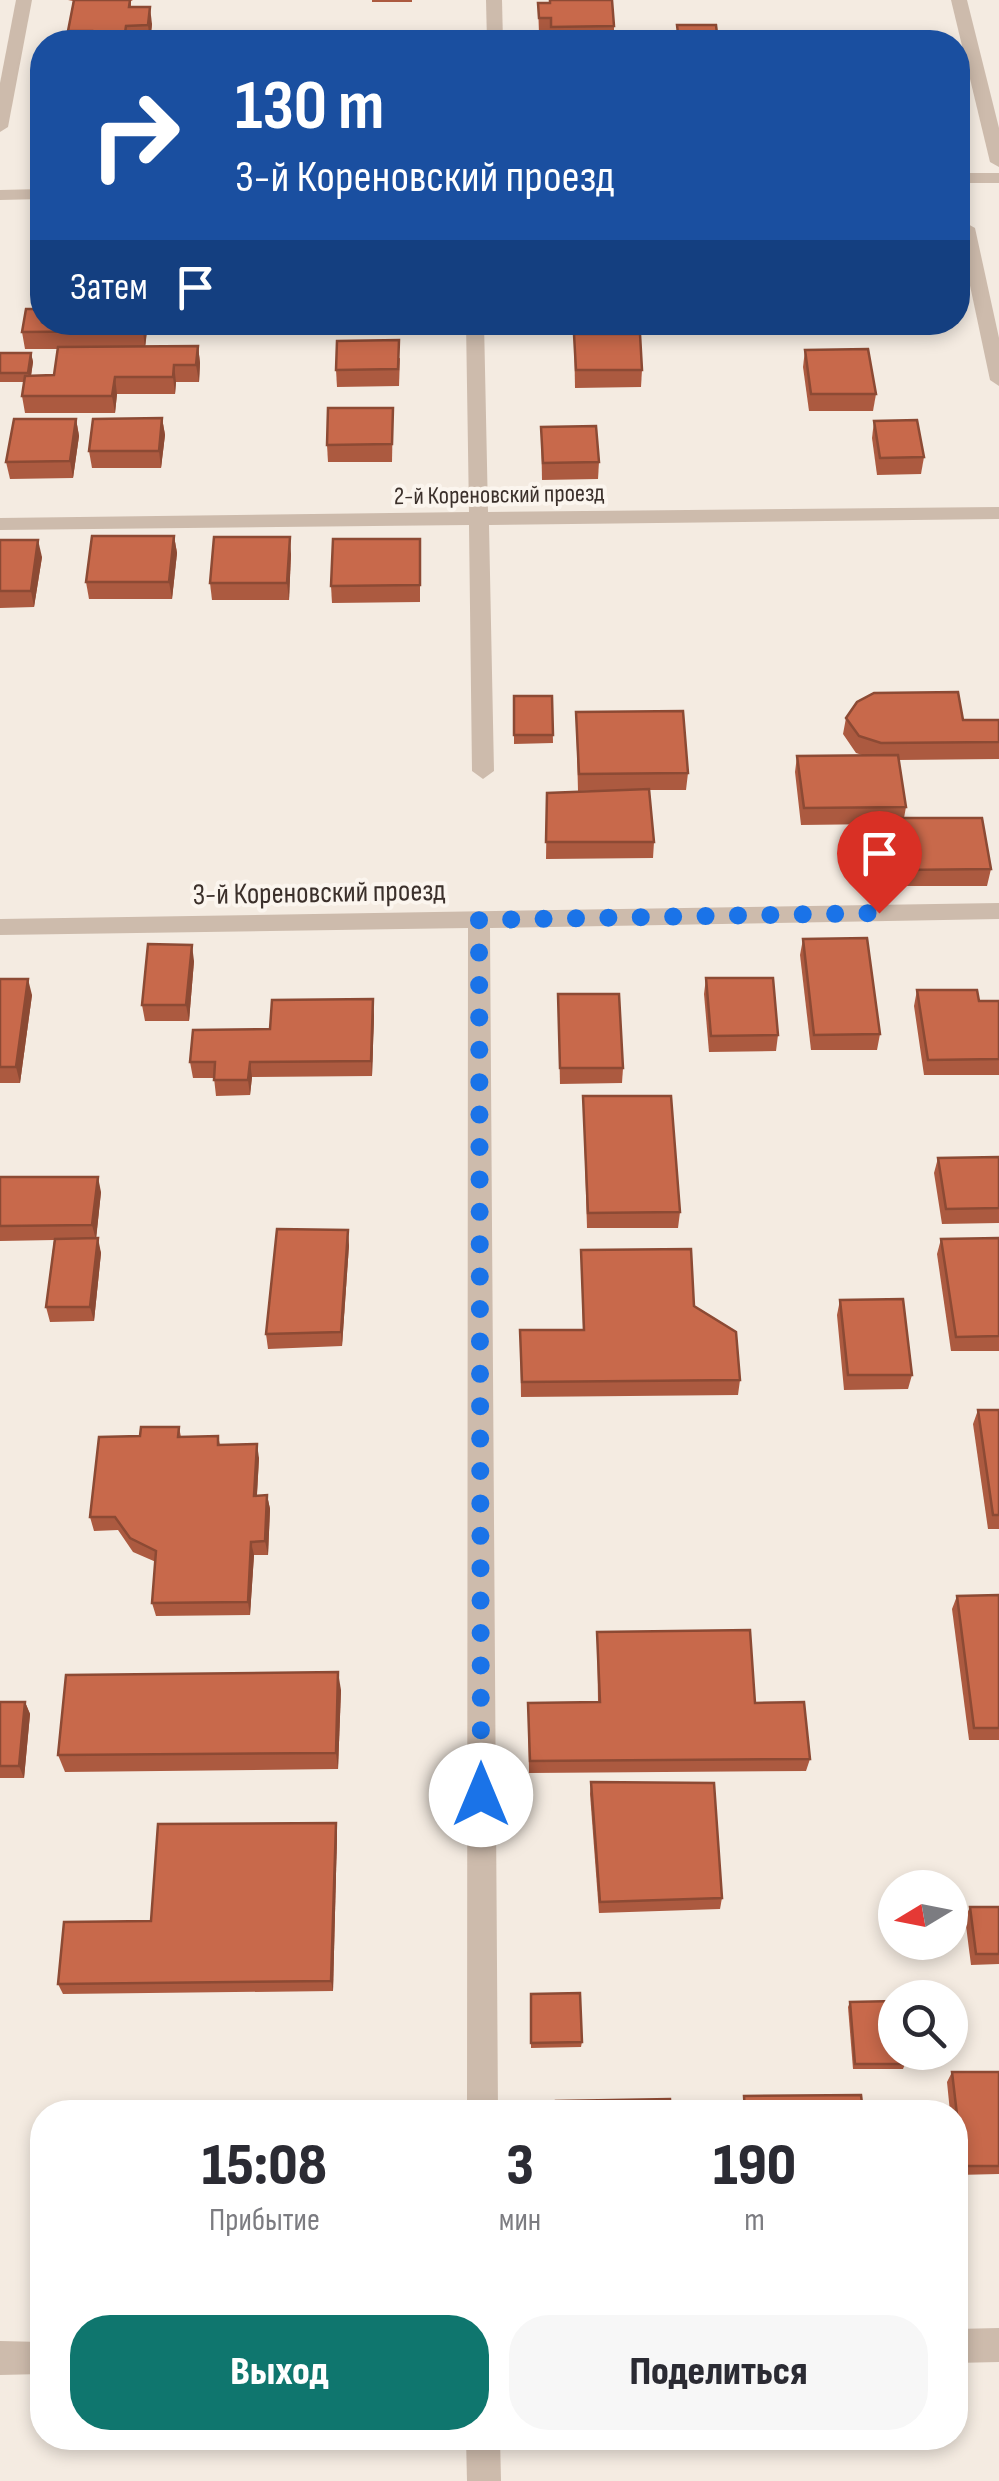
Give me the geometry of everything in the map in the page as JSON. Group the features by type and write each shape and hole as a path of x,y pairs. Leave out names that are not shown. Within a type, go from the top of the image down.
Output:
{"street":[{"path":"0,127 24,0"},
{"path":"494,0 495,30"},
{"path":"960,0 967,30"},
{"path":"970,42 999,162"},
{"path":"970,178 999,178"},
{"path":"0,195 30,194"},
{"path":"970,246 999,380"},
{"path":"476,335 483,772"},
{"name":"2-й Кореновский проезд","path":"0,524 999,513"},
{"name":"3-й Кореновский проезд","path":"0,927 999,911"},
{"path":"479,920 482,2100"},
{"path":"968,2346 999,2345"},
{"path":"0,2358 30,2358"},
{"path":"483,2450 484,2481"}],"building":[{"path":"74,0 130,0 129,7 150,7 148,25 126,26 125,30 68,30"},
{"path":"612,0 614,26 551,27 551,18 539,18 538,3"},
{"path":"677,25 716,25 717,30 678,30"},
{"path":"26,309 30,309 30,332 22,332"},
{"path":"574,335 640,335 642,370 576,370"},
{"path":"399,340 398,369 336,370 337,341"},
{"path":"198,346 196,365 174,365 173,377 115,377 112,396 22,396 25,376 54,375 58,347"},
{"path":"868,349 876,394 811,394 805,350"},
{"path":"0,353 31,353 28,373 0,373"},
{"path":"328,408 393,408 392,444 327,445"},
{"path":"162,418 159,451 89,451 93,419"},
{"path":"14,419 76,419 70,461 6,462"},
{"path":"917,420 924,457 880,458 874,421"},
{"path":"596,426 599,462 543,463 541,427"},
{"path":"92,536 174,536 169,582 86,582"},
{"path":"214,537 290,537 287,583 210,583"},
{"path":"333,539 420,539 420,585 331,586"},
{"path":"0,540 38,540 31,591 0,591"},
{"path":"958,692 963,720 999,720 999,742 881,743 859,736 846,718 857,702 874,693"},
{"path":"514,696 552,696 553,735 514,735"},
{"path":"683,711 688,773 579,774 576,712"},
{"path":"898,755 906,807 804,808 797,756"},
{"path":"649,789 654,842 546,842 547,793"},
{"path":"892,818 982,818 991,869 900,870 875,862 863,842 874,827"},
{"path":"867,938 880,1034 814,1035 803,939"},
{"path":"148,944 192,945 186,1005 142,1005"},
{"path":"706,978 773,978 778,1035 711,1036"},
{"path":"0,979 28,979 16,1067 0,1067"},
{"path":"917,990 977,990 979,1001 999,1001 999,1059 928,1060"},
{"path":"558,994 619,994 623,1068 560,1068"},
{"path":"373,999 371,1061 250,1062 248,1080 214,1080 215,1062 190,1062 193,1030 270,1029 272,1000"},
{"path":"583,1096 671,1096 680,1212 588,1213"},
{"path":"999,1157 999,1208 946,1209 938,1158"},
{"path":"0,1177 98,1177 92,1225 0,1226"},
{"path":"277,1229 348,1230 341,1332 266,1334"},
{"path":"98,1238 90,1307 46,1307 55,1239"},
{"path":"999,1238 999,1336 956,1337 941,1239"},
{"path":"691,1249 694,1306 736,1332 740,1380 522,1382 520,1330 584,1330 581,1250"},
{"path":"903,1299 912,1375 848,1375 840,1300"},
{"path":"978,1410 999,1410 999,1515 993,1515"},
{"path":"141,1427 179,1427 178,1437 218,1436 218,1445 257,1444 254,1496 267,1495 265,1541 251,1542 248,1602 152,1603 156,1551 130,1538 115,1517 90,1517 99,1437 140,1436"},
{"path":"999,1595 999,1728 974,1728 957,1596"},
{"path":"750,1630 755,1703 804,1702 810,1759 530,1761 528,1703 600,1702 597,1632"},
{"path":"338,1672 336,1753 58,1755 66,1675"},
{"path":"0,1702 25,1702 19,1766 0,1766"},
{"path":"591,1782 714,1783 722,1898 600,1902"},
{"path":"336,1823 331,1981 58,1984 64,1922 151,1921 158,1824"},
{"path":"970,1907 999,1907 999,1954 976,1954"},
{"path":"580,1993 582,2042 531,2043 531,1994"},
{"path":"878,2001 878,2064 855,2064 850,2002"},
{"path":"952,2072 999,2072 999,2166 968,2166 968,2100 955,2100"},
{"path":"861,2095 862,2100 744,2100 744,2096"}],"route":[{"path":"481,1795 479,920 879,913"}]}
